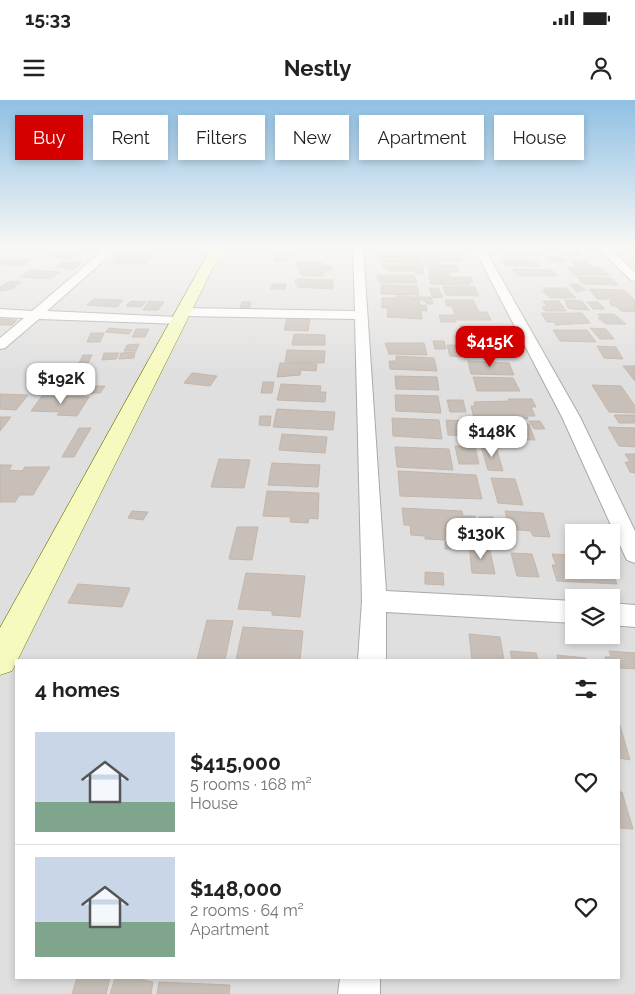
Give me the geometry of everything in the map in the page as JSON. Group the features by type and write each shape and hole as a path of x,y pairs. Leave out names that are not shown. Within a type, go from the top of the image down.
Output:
{"street":[{"path":"0,346 64,290"},
{"path":"0,660 195,290"},
{"path":"360,290 374,601 372,659"},
{"path":"502,290 571,417 635,554"},
{"path":"0,313 181,316 361,315"},
{"path":"374,601 565,612"},
{"path":"620,615 635,616"},
{"path":"359,994 360,979"}],"shaded area":[{"path":"0,290 635,290 635,994 0,994"}],"building":[{"path":"381,290 418,290 419,295 381,294"},
{"path":"430,290 439,290 443,297 433,298"},
{"path":"444,290 476,290 479,296 446,295"},
{"path":"545,290 568,290 576,298 551,298 542,291 546,291"},
{"path":"590,290 624,290 634,299 597,299"},
{"path":"396,296 410,296 411,299 419,300 420,305 426,305 427,311 421,310 422,319 387,317 388,308 382,308 382,298 396,298"},
{"path":"412,297 431,297 433,304 427,304 423,300 412,299"},
{"path":"94,299 123,300 117,307 87,305"},
{"path":"445,300 473,300 479,312 487,312 491,320 457,320 452,306 447,306"},
{"path":"565,300 582,301 589,310 568,308"},
{"path":"610,300 634,300 635,312 621,311 616,306 612,306 609,302 612,302"},
{"path":"131,301 146,302 141,307 126,306"},
{"path":"149,301 164,302 158,310 143,310"},
{"path":"543,301 559,301 566,311 545,311 542,307 547,307"},
{"path":"242,302 251,302 249,310 240,310"},
{"path":"587,302 598,302 605,309 593,309"},
{"path":"541,313 582,313 590,323 556,325 554,322 547,322"},
{"path":"598,314 614,314 626,324 606,324 598,318 601,318"},
{"path":"439,315 454,315 456,322 441,322"},
{"path":"287,318 310,319 308,331 284,330"},
{"path":"0,319 17,320 12,325 0,325"},
{"path":"460,326 495,327 500,339 464,336"},
{"path":"109,328 132,330 129,334 105,332"},
{"path":"590,328 606,329 614,339 600,339"},
{"path":"136,329 149,329 145,337 132,337"},
{"path":"553,330 587,330 596,342 560,341"},
{"path":"91,333 104,333 100,342 87,342"},
{"path":"294,334 325,335 325,345 292,345"},
{"path":"433,341 444,341 446,349 435,349"},
{"path":"458,342 503,343 509,356 463,355"},
{"path":"385,343 424,343 427,355 389,354"},
{"path":"139,344 136,351 124,351 127,345"},
{"path":"447,345 458,345 461,357 450,356"},
{"path":"597,346 616,347 623,359 604,358"},
{"path":"287,350 325,351 324,363 285,362"},
{"path":"135,352 134,358 119,359 121,353"},
{"path":"104,353 119,353 116,359 102,360"},
{"path":"83,355 92,355 85,369 76,369"},
{"path":"396,356 434,358 437,371 390,369 389,361 396,361"},
{"path":"468,361 509,363 514,375 471,374"},
{"path":"280,363 317,364 316,371 301,370 300,375 277,377"},
{"path":"623,366 635,366 635,381"},
{"path":"192,373 217,376 210,386 184,383"},
{"path":"395,376 437,377 439,390 396,389"},
{"path":"473,377 513,378 520,391 477,391"},
{"path":"263,382 274,382 272,393 261,393"},
{"path":"281,384 321,386 320,392 326,392 325,402 277,400"},
{"path":"592,385 621,386 635,406 635,413 609,412"},
{"path":"73,386 105,386 100,393 68,393"},
{"path":"0,394 28,395 16,410 0,409"},
{"path":"395,395 438,396 441,413 396,411"},
{"path":"42,396 89,397 77,416 57,415 60,412 31,411"},
{"path":"508,399 532,399 536,407 531,407 535,416 527,416 528,419 474,418 471,406 475,406 474,402 509,401"},
{"path":"447,400 463,400 466,412 450,412"},
{"path":"277,409 335,412 333,430 273,427"},
{"path":"614,415 635,415 635,423 619,423"},
{"path":"260,416 271,416 270,426 259,425"},
{"path":"0,417 11,417 0,431"},
{"path":"392,418 439,420 442,439 393,436"},
{"path":"446,420 467,421 469,436 448,435"},
{"path":"529,421 540,421 545,429 534,429"},
{"path":"478,422 529,424 535,440 482,438"},
{"path":"608,427 635,428 635,447 619,446"},
{"path":"79,428 91,428 74,457 62,457"},
{"path":"282,434 327,437 325,453 279,450"},
{"path":"455,446 475,447 479,464 459,464"},
{"path":"481,446 496,447 503,471 488,470"},
{"path":"395,447 449,449 453,470 397,467"},
{"path":"625,454 635,454 635,473 630,472 625,462 630,462"},
{"path":"219,459 250,460 244,488 211,487"},
{"path":"272,463 320,465 318,487 268,485"},
{"path":"0,465 12,465 9,470 22,471 25,467 50,467 33,495 20,495 15,502 0,502"},
{"path":"398,471 476,475 482,499 400,496"},
{"path":"491,478 515,479 523,505 498,503"},
{"path":"267,491 319,493 318,519 309,518 308,523 290,522 291,517 263,516"},
{"path":"402,508 462,511 463,516 475,516 480,538 445,536 445,540 425,539 425,536 411,535 410,525 404,525"},
{"path":"132,511 148,512 143,520 128,518"},
{"path":"505,511 543,513 550,537 533,536 531,531 509,529"},
{"path":"479,517 493,517 499,535 484,535"},
{"path":"237,527 258,527 252,560 229,559"},
{"path":"445,541 460,542 462,549 445,549"},
{"path":"469,544 489,546 495,574 472,573"},
{"path":"511,553 532,554 539,577 517,576"},
{"path":"552,554 565,555 565,579 615,579 617,584 557,581 552,565 556,565"},
{"path":"425,572 443,573 444,585 425,584"},
{"path":"246,573 305,576 300,617 272,615 272,611 238,609"},
{"path":"78,584 130,588 122,607 68,603"},
{"path":"207,620 233,621 225,659 197,659"},
{"path":"243,627 303,631 300,659 236,659"},
{"path":"469,634 500,637 504,659 472,659"},
{"path":"510,651 536,653 538,659 512,659"},
{"path":"609,651 635,653 635,669 620,668 620,659 606,659 605,657 611,657"},
{"path":"557,655 586,659 558,659"},
{"path":"620,725 630,760 620,758"},
{"path":"620,792 622,792 633,829 620,828"},
{"path":"77,979 110,979 106,994 72,994"},
{"path":"115,979 144,979 153,982 151,994 110,994"},
{"path":"159,982 230,985 229,994 157,994"}]}
